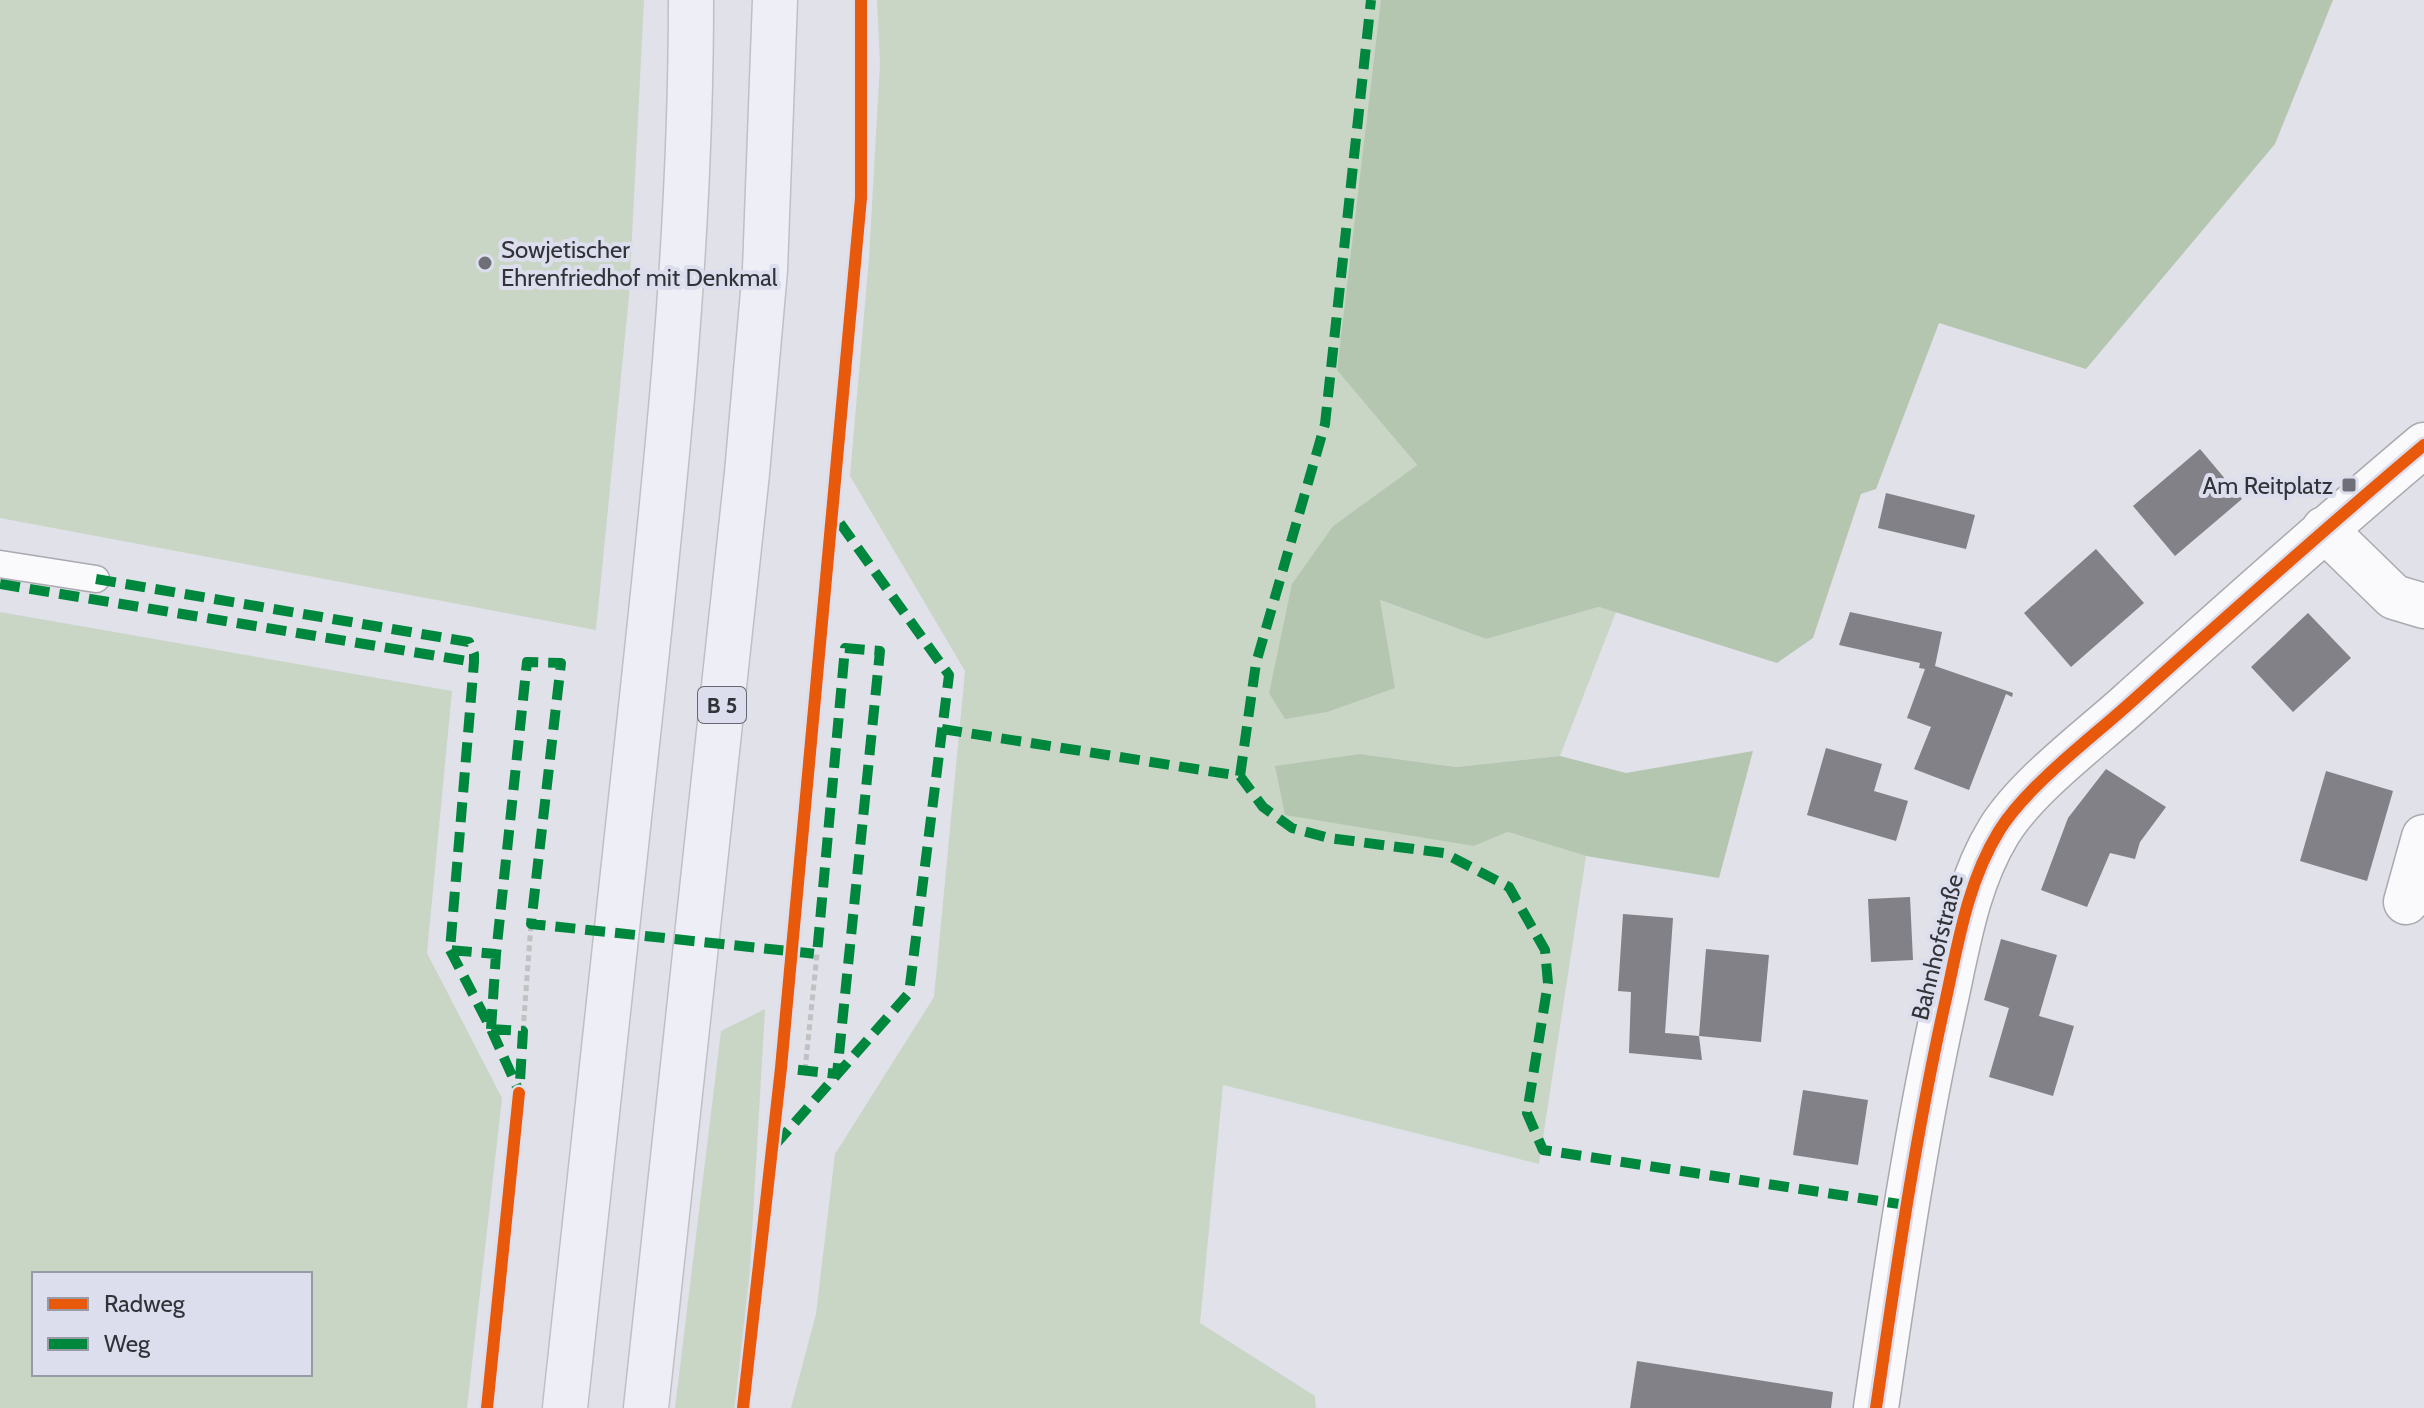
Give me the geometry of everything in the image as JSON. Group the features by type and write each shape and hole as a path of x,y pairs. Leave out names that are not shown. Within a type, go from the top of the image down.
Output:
{"highway":[{"path":"565,1408 669,443 684,272 691,118 691,0"},
{"name":"B 5","path":"646,1408 747,473 765,270 775,0"}],"street":[{"name":"Bahnhofstraße","path":"1876,1408 1928,1077 1962,923 1983,861 2001,829 2047,777 2324,529 2424,445"},
{"path":"2324,529 2394,597 2424,606"},
{"path":"2406,902 2424,837"}],"lane":[{"path":"0,564 96,579"}],"path":[{"path":"523,1031 531,924"},
{"path":"805,1070 817,954"}],"green space":[{"path":"0,0 644,0 629,296 596,630 0,518"},
{"path":"877,0 1388,0 1337,369 1417,465 1333,526 1379,600 1486,639 1599,607 1616,612 1560,756 1456,767 1360,754 1474,846 1508,832 1586,856 1539,1164 1223,1085 1200,1323 1315,1396 1316,1408 791,1408 816,1314 835,1154 934,997 965,671 850,476 869,258 880,64"},
{"path":"1381,0 2333,0 2275,144 2086,369 1939,323 1876,489 1861,494 1813,638 1777,663 1599,607 1486,639 1380,600 1395,688 1327,712 1285,719 1269,693 1292,584 1333,526 1417,465 1337,370"},
{"path":"0,612 452,691 427,953 502,1098 467,1408 0,1408"},
{"path":"1753,751 1719,878 1586,856 1508,832 1474,846 1285,815 1275,766 1360,754 1456,767 1560,756 1626,773"},
{"path":"765,1009 742,1408 675,1408 721,1031"}],"building":[{"path":"2200,449 2242,499 2175,556 2133,506"},
{"path":"1886,493 1975,515 1966,549 1878,528"},
{"path":"2096,549 2144,603 2071,667 2024,613"},
{"path":"1850,612 1942,632 1935,666 2013,693 2012,697 2006,694 1969,790 1914,769 1931,727 1907,718 1925,669 1919,668 1920,663 1839,645"},
{"path":"2308,613 2351,658 2293,712 2251,667"},
{"path":"1826,748 1882,764 1874,791 1908,801 1896,841 1807,815"},
{"path":"2106,769 2166,807 2140,842 2135,859 2110,853 2087,907 2041,890 2068,818"},
{"path":"2326,771 2393,791 2367,881 2300,861"},
{"path":"1910,897 1913,960 1871,962 1868,899"},
{"path":"1623,914 1673,918 1665,1033 1699,1036 1702,1060 1629,1053 1631,992 1618,991"},
{"path":"2001,939 2057,955 2039,1016 2074,1026 2053,1096 1989,1077 2009,1008 1984,1000"},
{"path":"1706,949 1769,955 1761,1042 1699,1036"},
{"path":"1803,1090 1868,1100 1858,1165 1793,1155"},
{"path":"1637,1361 1833,1392 1831,1408 1630,1408"}],"marked path":[{"path":"1240,776 1256,663 1325,424 1371,0"},
{"path":"775,1145 909,993 949,675 832,512"},
{"path":"96,579 469,642 474,662 450,950 496,954"},
{"path":"0,584 474,662"},
{"path":"491,1029 527,662 561,663 531,924 817,954 845,648 880,651 837,1074 781,1068"},
{"path":"942,729 1240,776 1263,807 1292,828 1329,838 1444,853 1509,887 1545,950 1548,983 1527,1113 1543,1150 1906,1205"},
{"path":"450,950 518,1089"},
{"path":"491,1029 523,1031 519,1098"}],"cycle path":[{"path":"743,1408 781,1068 861,198 861,0"},
{"path":"1876,1408 1915,1154 1954,959 1971,893 1999,831 2026,797 2060,764 2424,445"},
{"path":"487,1408 519,1093"}],"place":[{"name":"Sowjetischer Ehrenfriedhof mit Denkmal","path":"485,263"},
{"name":"Am Reitplatz","path":"2349,485"}]}
